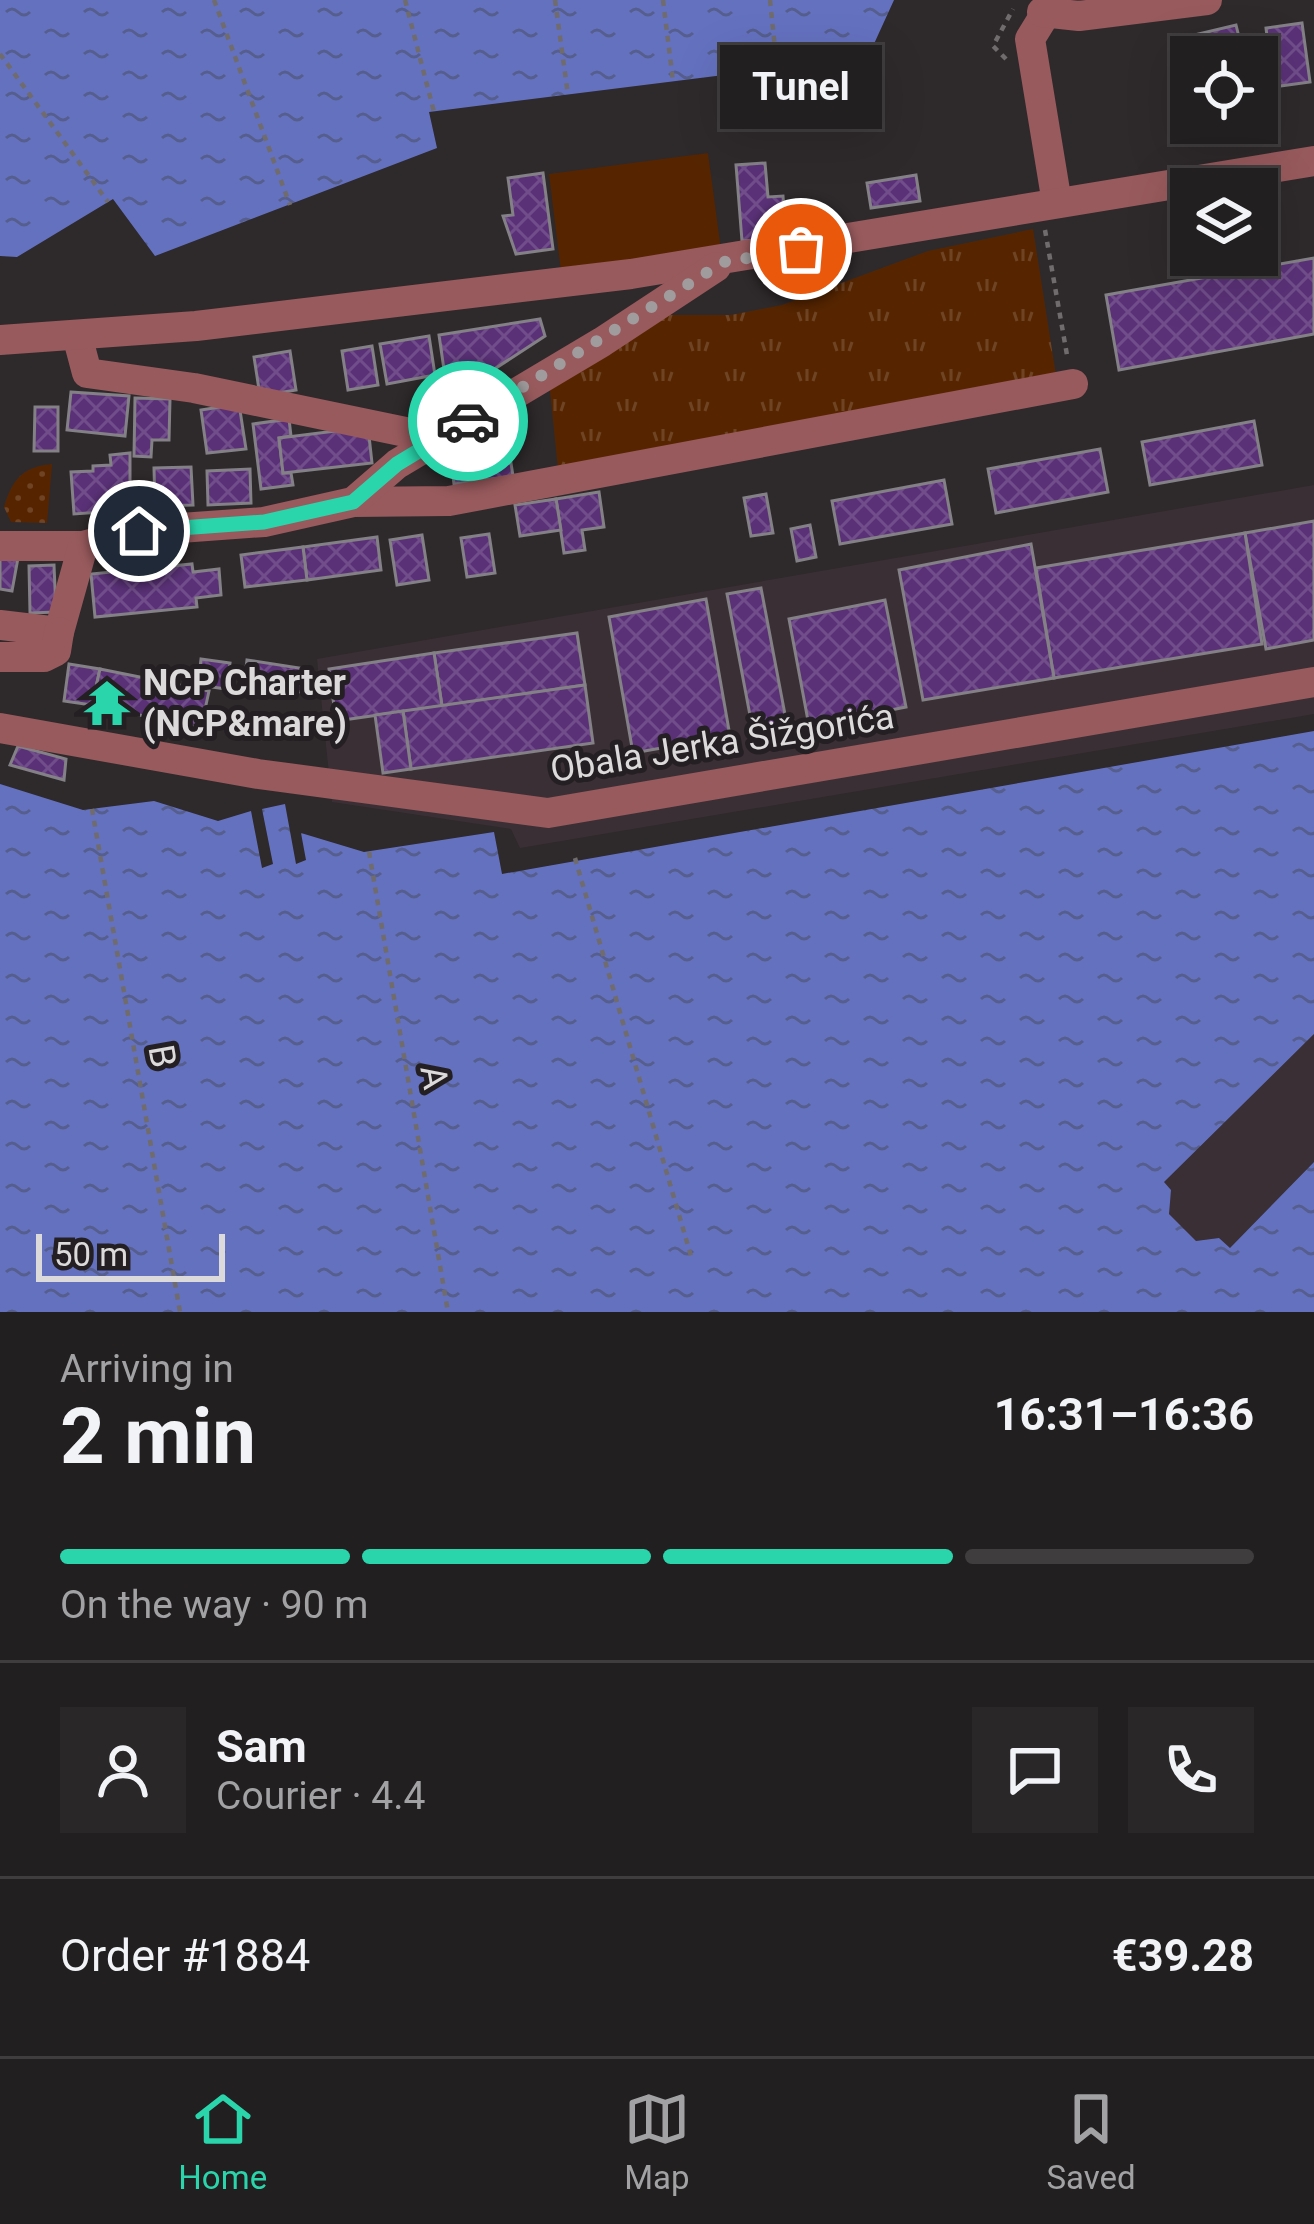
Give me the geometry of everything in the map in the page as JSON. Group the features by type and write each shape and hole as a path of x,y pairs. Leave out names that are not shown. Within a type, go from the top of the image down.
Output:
{"street":[{"path":"1049,205 1030,39 1039,4 1078,16 1207,0"},
{"path":"0,340 78,338 724,262 1314,161"},
{"path":"353,502 397,464 724,262"},
{"path":"78,338 87,373 194,388 439,439"},
{"path":"0,546 83,546 139,531 264,522 353,502 449,501 1072,384"},
{"path":"52,645 83,546"},
{"path":"0,625 52,645"},
{"path":"0,656 52,645"},
{"name":"Obala Jerka Šižgorića","path":"0,728 258,774 548,812 1314,682"}],"path":[{"path":"214,0 290,205"},
{"path":"405,0 434,112"},
{"path":"555,0 568,95"},
{"path":"663,0 673,81"},
{"path":"770,0 778,68"},
{"path":"1007,60 993,46 994,36 1039,4"},
{"path":"0,54 108,202"},
{"path":"1049,205 1072,384"},
{"name":"B","path":"92,809 181,1312"},
{"name":"A","path":"370,852 448,1312"},
{"path":"575,859 691,1256"}],"shaded area":[{"path":"1314,485 1314,714 520,848 511,829 332,802 317,659"},
{"path":"1314,1034 1314,1162 1230,1248 1219,1238 1196,1241 1168,1213 1171,1190 1164,1182"}],"green space":[{"path":"708,153 721,250 561,271 549,174"},
{"path":"1033,229 1057,382 558,469 550,390 666,315 731,315 782,305 928,251"},
{"path":"52,464 47,523 11,522 4,507 15,482 33,468"}],"water":[{"path":"0,0 894,0 868,57 429,112 437,148 155,256 113,199 17,257 0,256"},
{"path":"1314,731 1314,1034 1164,1182 1171,1190 1169,1214 1196,1241 1219,1238 1230,1248 1314,1162 1314,1312 0,1312 0,784 83,810 154,801 218,821 251,811 262,868 273,864 262,809 285,804 296,864 306,860 301,833 364,852 494,832 502,874"}],"building":[{"path":"1302,23 1310,82 1278,86 1278,36 1267,36 1266,28"},
{"path":"1236,25 1239,36 1199,36"},
{"path":"765,163 768,197 783,196 786,238 742,241 736,165"},
{"path":"543,173 553,249 516,254 503,216 513,215 508,178"},
{"path":"916,175 920,201 871,208 867,183"},
{"path":"1314,258 1314,334 1119,370 1106,295 1213,276 1278,276 1278,264"},
{"path":"540,319 545,336 467,387 471,407 451,418 439,335"},
{"path":"429,336 435,375 387,384 380,344"},
{"path":"372,346 378,385 348,390 342,351"},
{"path":"290,351 296,390 260,396 254,357"},
{"path":"71,392 129,396 125,436 67,430"},
{"path":"135,398 170,399 169,440 152,440 151,457 134,456"},
{"path":"239,404 246,449 207,453 201,410"},
{"path":"35,407 58,407 58,451 34,451"},
{"path":"289,419 291,436 279,438 283,473 291,473 293,485 261,489 253,424"},
{"path":"1254,421 1262,465 1150,485 1142,442"},
{"path":"368,427 372,463 283,473 279,438"},
{"path":"508,444 513,476 454,484 450,453"},
{"path":"1100,449 1108,492 996,513 988,469"},
{"path":"130,453 130,510 74,514 71,472 93,471 93,466 111,465 110,455"},
{"path":"191,467 193,505 155,506 154,468"},
{"path":"250,469 251,503 208,505 207,471"},
{"path":"944,480 952,524 840,544 832,501"},
{"path":"599,492 604,527 582,530 585,550 564,553 556,499"},
{"path":"766,494 773,533 751,536 744,498"},
{"path":"556,499 561,530 520,536 515,505"},
{"path":"1314,521 1314,640 1266,649 1245,533"},
{"path":"810,525 816,557 797,561 791,529"},
{"path":"1245,533 1262,644 1054,678 1036,568"},
{"path":"489,534 495,573 467,577 461,538"},
{"path":"422,535 429,580 397,585 390,540"},
{"path":"377,537 381,570 307,580 303,547"},
{"path":"1031,544 1054,678 923,700 899,570"},
{"path":"303,547 307,580 245,587 241,555"},
{"path":"0,555 18,558 12,591 0,589"},
{"path":"192,564 193,572 219,569 221,595 196,598 197,607 95,617 91,574"},
{"path":"54,565 56,612 30,613 29,566"},
{"path":"761,588 787,725 753,731 727,594"},
{"path":"706,599 730,736 633,753 609,617"},
{"path":"885,600 906,707 809,726 789,619"},
{"path":"577,633 585,685 442,706 434,653"},
{"path":"434,653 442,706 336,721 329,669"},
{"path":"201,659 230,663 226,689 198,685"},
{"path":"247,660 312,670 309,693 244,684"},
{"path":"69,664 100,669 92,705 64,701"},
{"path":"100,669 209,691 201,728 92,705"},
{"path":"585,685 593,743 411,769 403,711"},
{"path":"403,711 411,769 383,773 375,715"},
{"path":"18,746 66,759 64,780 10,765"}],"way so far":[{"path":"468,421 724,262 801,249"}],"place":[{"name":"Tunel","path":"801,249"},
{"name":"NCP Charter (NCP&mare)","path":"107,703"}],"route":[{"path":"139,531 264,522 353,502 397,464 468,421"}]}
